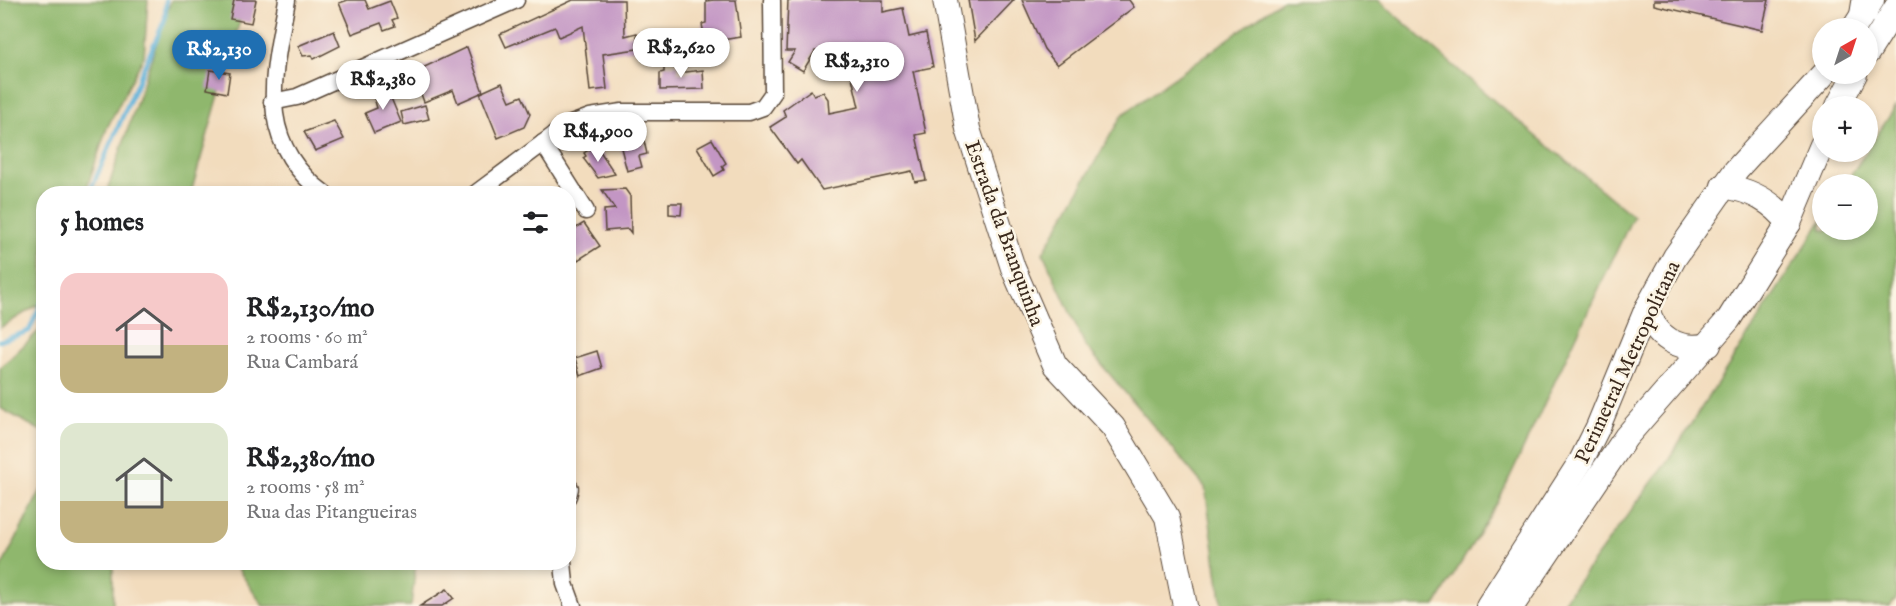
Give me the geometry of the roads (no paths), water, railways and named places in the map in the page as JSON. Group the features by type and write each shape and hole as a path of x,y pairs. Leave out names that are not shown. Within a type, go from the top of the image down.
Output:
{"main road":[{"name":"Estrada da Branquinha","path":"945,0 968,129 1013,268 1055,365 1113,427 1167,517 1185,606"},
{"path":"1878,36 1896,8"},
{"name":"Perimetral Metropolitana","path":"1488,606 1581,461 1603,416 1647,309 1676,257 1723,186 1815,84"},
{"name":"Perimetral Metropolitana","path":"1512,606 1626,437 1709,345 1741,301 1789,223 1816,162"},
{"path":"1723,186 1758,195 1775,207 1789,223"},
{"path":"1647,309 1654,326 1666,339 1692,348 1709,345"}],"street":[{"path":"287,0 272,102 278,134 292,159 314,186"},
{"path":"272,102 297,97 516,0"},
{"path":"486,186 566,126 590,117 622,112 749,112 763,107 772,93 772,0"},
{"path":"543,143 570,186"},
{"path":"576,195 586,211"},
{"path":"564,570 565,584 573,606"}],"waterway":[{"path":"92,186 165,19 166,0"},
{"path":"0,341 29,331 36,316"}]}
